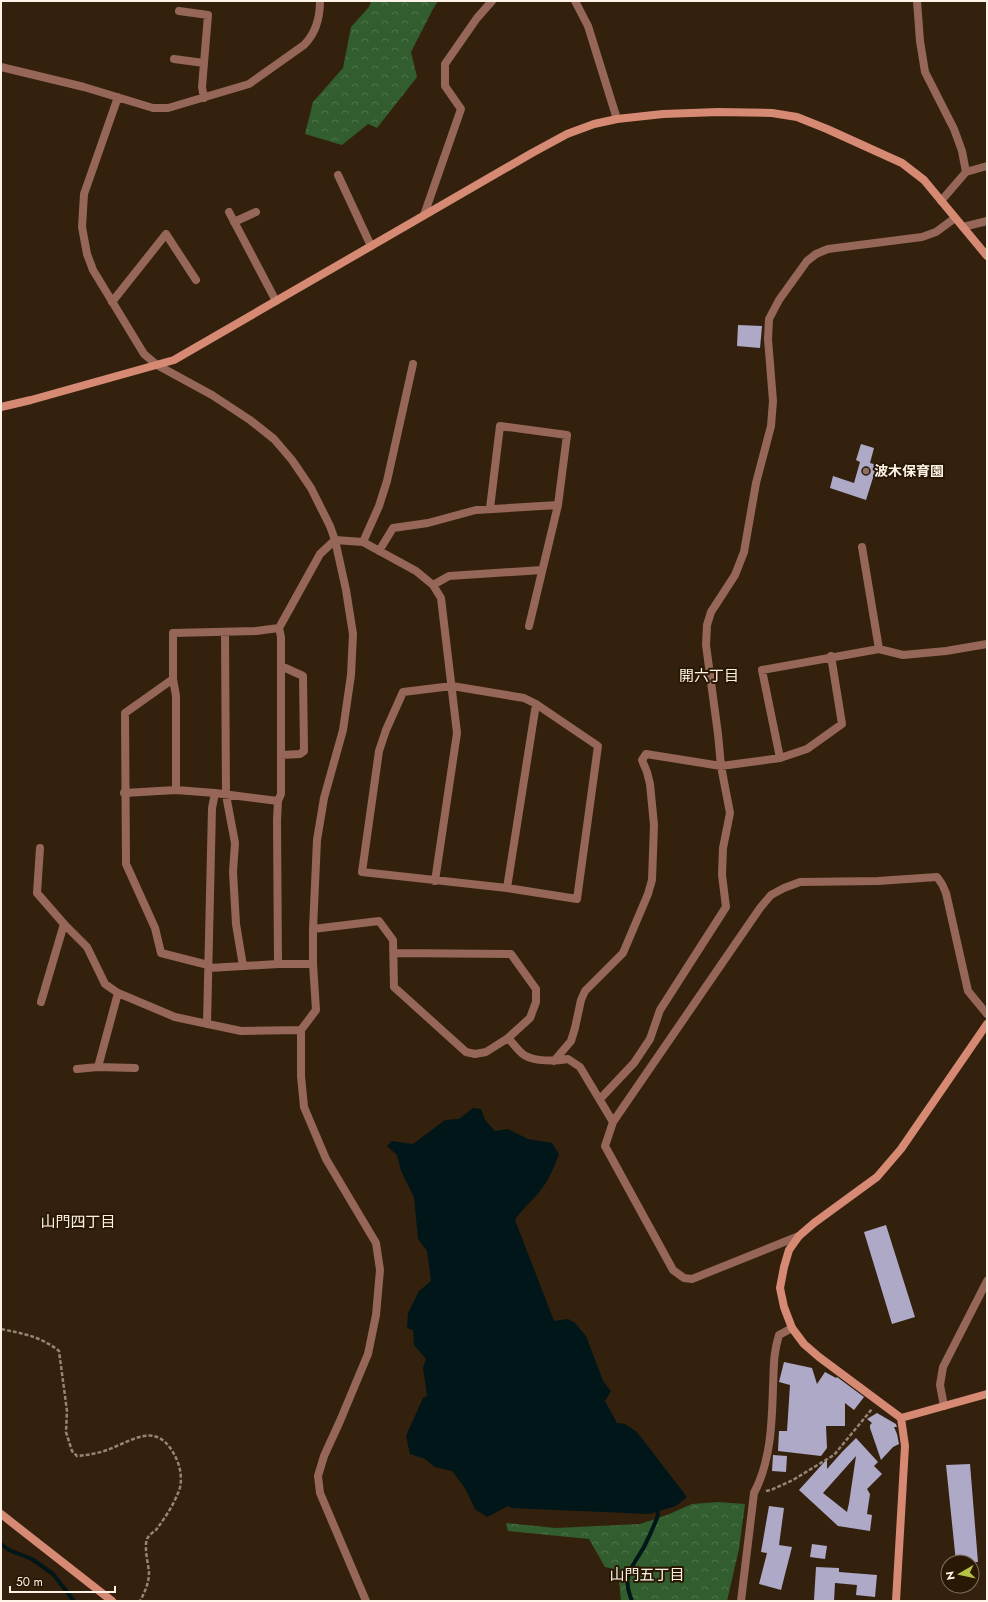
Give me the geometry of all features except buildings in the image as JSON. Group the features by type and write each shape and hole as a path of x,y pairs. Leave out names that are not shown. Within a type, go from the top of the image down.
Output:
{"street":[{"path":"1,67 84,86 153,108 168,108 249,84 304,45 312,37 317,25 320,1"},
{"path":"424,215 461,109 445,86 444,64 477,18 492,1"},
{"path":"575,1 588,26 617,119"},
{"path":"917,1 920,41 925,72 954,128 962,150 966,172"},
{"path":"179,11 208,15 202,87 204,98"},
{"path":"174,59 204,63"},
{"path":"118,97 84,194 82,227 86,254 93,270 144,354 156,365 212,395 250,420 274,439 292,460 311,488 330,526 346,590 354,634 351,675 343,730 324,798 317,840 313,929 313,964 316,1010 301,1030 301,1076 304,1107 326,1160 376,1243 380,1270 376,1315 368,1354 324,1456 318,1476 320,1493 366,1601"},
{"path":"1,406 31,400 174,360 532,153 567,134 594,124 617,119 663,114 718,112 772,113 797,117 902,163 924,180 987,256"},
{"path":"941,201 966,172 987,166"},
{"path":"338,175 371,246"},
{"path":"229,212 276,301"},
{"path":"234,222 256,212"},
{"path":"600,1099 634,1063 650,1039 660,1010 726,907 722,875 723,848 730,813 721,766 706,645 707,625 712,612 735,575 744,552 756,483 771,426 773,401 768,339 769,319 779,300 798,272 816,254 828,249 922,237 936,232 955,218"},
{"path":"963,227 987,221"},
{"path":"112,302 166,234 196,280"},
{"path":"363,542 379,506 387,481 413,364"},
{"path":"490,508 500,426 567,435 558,505 529,626"},
{"path":"379,551 393,528 428,523 462,513 490,508 558,505"},
{"path":"278,964 277,820 278,801 281,794 281,637 279,628 320,554 334,540 363,542 416,571 433,584 441,598 457,733 435,881"},
{"path":"862,547 879,649"},
{"path":"433,584 449,576 542,570"},
{"path":"176,790 176,696 173,678 173,633 225,632 279,628"},
{"path":"225,632 226,795 235,843 233,872 236,924 243,966"},
{"path":"780,758 762,670 831,656 879,649 903,656 987,644"},
{"path":"554,1061 571,1041 581,1000 585,991 623,953 648,894 652,880 654,825 650,784 642,760 646,754 721,766 780,758 807,749 842,724 831,656"},
{"path":"281,666 303,676 304,751 300,754 281,755"},
{"path":"173,678 124,713 126,864 155,928 160,953 209,966 313,964"},
{"path":"452,686 524,698 536,704 598,746 577,899 507,888 362,872 379,751 386,730 403,692 452,686"},
{"path":"507,888 536,704"},
{"path":"124,793 176,790 278,801"},
{"path":"207,1024 212,808 215,793"},
{"path":"40,848 37,893 64,924 87,947 105,984 118,993 175,1017 241,1031 301,1030"},
{"path":"799,1236 692,1279 684,1278 673,1270 605,1146 613,1122 760,908 771,895 800,882 878,881 937,877 946,893 968,991 987,1014"},
{"path":"313,929 379,921 393,940 394,987 466,1052 475,1054 486,1052 508,1038 530,1018 536,1002 536,989 511,954 394,952"},
{"path":"41,1002 64,924"},
{"path":"98,1067 118,993"},
{"path":"896,1601 905,1446 901,1418 804,1344 792,1328 784,1307 780,1288 789,1250 799,1236 814,1223 877,1177 900,1149 987,1024"},
{"path":"508,1038 524,1055 541,1060 554,1061 568,1059 580,1067 613,1122"},
{"path":"77,1069 98,1067 135,1068"},
{"path":"944,1406 940,1385 943,1367 987,1281"},
{"path":"741,1601 754,1492 759,1483 769,1447 774,1350 779,1335 792,1328"},
{"path":"901,1418 987,1394"},
{"path":"1,1514 112,1601"}],"path":[{"path":"1,1330 29,1334 50,1344 59,1351 67,1411 66,1432 72,1451 77,1456 104,1451 141,1435 154,1436 164,1442 173,1452 180,1467 180,1488 156,1529 147,1539 149,1574 147,1588 140,1601"},
{"path":"754,1492 771,1490 793,1480 834,1455 870,1413 878,1400"}],"green space":[{"path":"371,1 438,1 411,52 417,77 377,128 368,124 342,145 305,134 313,102 343,68 351,27 369,7"},
{"path":"718,1502 745,1504 739,1549 727,1601 621,1601 618,1570 605,1567 589,1539 508,1531 506,1523 556,1528 640,1524 667,1515 692,1504"}],"shaded area":[{"path":"473,1108 481,1109 485,1120 495,1131 508,1129 528,1139 552,1143 559,1154 543,1187 515,1220 554,1321 568,1319 575,1323 586,1336 603,1381 611,1391 605,1401 617,1423 625,1424 637,1432 687,1497 676,1506 649,1514 511,1508 508,1506 487,1517 475,1509 465,1488 452,1471 435,1467 425,1459 410,1454 406,1436 423,1398 427,1396 423,1368 426,1359 414,1345 413,1330 407,1328 408,1313 419,1291 431,1281 427,1251 418,1239 414,1197 401,1171 397,1155 387,1146 392,1141 413,1144 445,1120 459,1119"}],"waterway":[{"path":"632,1601 628,1585 629,1572 644,1547 657,1518 658,1514 656,1507"},
{"path":"1,1544 9,1550 32,1559 53,1574 74,1601"}],"place":[{"name":"波木保育園","path":"866,471"}],"district":[{"name":"開六丁目","path":"709,676"},
{"name":"山門四丁目","path":"78,1222"},
{"name":"山門五丁目","path":"647,1575"}]}
